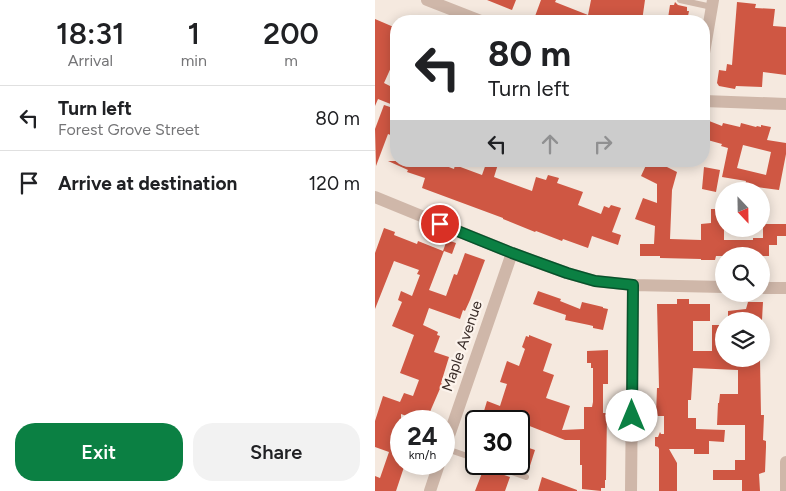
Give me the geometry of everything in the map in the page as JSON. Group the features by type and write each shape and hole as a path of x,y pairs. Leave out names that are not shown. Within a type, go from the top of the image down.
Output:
{"street":[{"path":"427,0 466,15"},
{"path":"710,20 713,3"},
{"path":"710,101 786,104"},
{"path":"375,196 512,253 595,281 633,285 715,287"},
{"name":"Maple Avenue","path":"455,417 512,253"},
{"path":"631,491 633,285"},
{"path":"770,288 786,288"},
{"path":"786,462 786,491"},
{"path":"430,491 435,475"}],"lane":[{"path":"680,0 713,3"},
{"path":"518,475 526,478"}],"building":[{"path":"487,0 516,0 512,10"},
{"path":"541,0 556,0 555,2 588,15 535,15"},
{"path":"591,0 645,0 643,15 588,15"},
{"path":"675,2 678,5 687,7 688,15 668,15 670,5 674,5"},
{"path":"737,2 756,4 755,8 775,9 773,26 786,27 786,75 763,72 762,87 736,86 735,89 719,86 717,83 719,70 726,71 727,64 732,65"},
{"path":"375,19 390,25 390,70 384,83 390,86 390,104 378,99 375,106"},
{"path":"384,105 390,107 390,135 388,134 376,166 375,129"},
{"path":"710,121 722,126 723,123 740,127 741,123 756,127 761,127 761,125 771,127 767,140 786,143 786,154 779,190 770,189 770,182 746,182 722,177 728,148 721,146 722,144 710,141","holes":["743,145 771,152 766,175 737,168"]},
{"path":"401,167 449,167 454,169 454,167 460,167 482,175 485,167 497,167 494,177 532,191 536,177 546,180 548,175 559,178 557,183 583,192 578,205 601,214 604,206 609,208 611,205 621,208 612,232 621,235 618,245 592,236 588,248 535,232 422,188 425,178 407,172 408,170"},
{"path":"645,167 667,167 677,172 672,190 670,239 701,240 701,224 711,223 711,209 715,209 715,238 724,238 724,240 753,240 753,238 770,238 770,224 786,224 786,236 777,236 777,245 769,245 769,247 715,247 715,260 640,256 640,244 654,244 655,226 635,219 643,198 657,203 657,184 641,176"},
{"path":"704,167 720,170 718,182 715,182 715,192 702,189"},
{"path":"384,228 395,232 394,235 417,244 418,241 443,251 447,240 456,243 452,254 444,251 429,290 446,296 454,274 457,275 465,253 485,260 470,300 465,311 463,310 460,319 429,308 423,325 438,332 437,335 440,336 434,352 449,357 442,384 431,410 390,410 390,475 401,475 396,491 375,491 375,476 380,478 389,452 375,447 375,421 383,396 400,402 404,393 413,396 419,380 400,373 414,335 392,326 402,302 398,300 401,291 412,296 420,275 417,274 419,270 394,261 375,309 375,253"},
{"path":"538,291 561,299 560,301 580,309 582,302 608,309 603,330 565,320 566,315 533,304"},
{"path":"677,299 689,299 689,304 710,304 710,321 693,321 693,351 712,351 712,325 715,325 715,367 760,367 761,415 764,415 763,440 766,441 766,447 765,472 759,474 760,491 742,491 742,480 713,480 713,470 735,470 735,460 745,460 745,425 717,425 720,394 738,394 738,370 693,368 691,400 688,400 688,418 696,418 696,429 725,430 724,442 709,441 709,454 694,454 694,449 669,449 677,463 677,491 659,491 659,449 655,446 655,437 658,437 660,432 664,434 664,416 656,416 657,388 659,388 657,304 677,304"},
{"path":"748,302 763,302 762,312 728,312 746,309"},
{"path":"529,335 552,344 543,371 554,375 546,398 570,406 562,430 584,429 584,407 592,407 593,402 593,368 591,368 591,363 587,363 587,351 608,350 608,384 603,384 603,413 607,413 606,480 605,488 601,488 601,491 582,489 580,440 565,440 530,426 530,410 484,410 487,401 500,406 507,384 500,382 507,361 519,366 525,349 522,347 526,336 529,337"},
{"path":"530,448 535,450 530,466"},
{"path":"481,475 504,475 510,477 505,491 475,491"},
{"path":"542,477 577,490 577,491 538,491"}],"route":[{"path":"440,224 567,273 595,281 633,285 632,416"}]}
